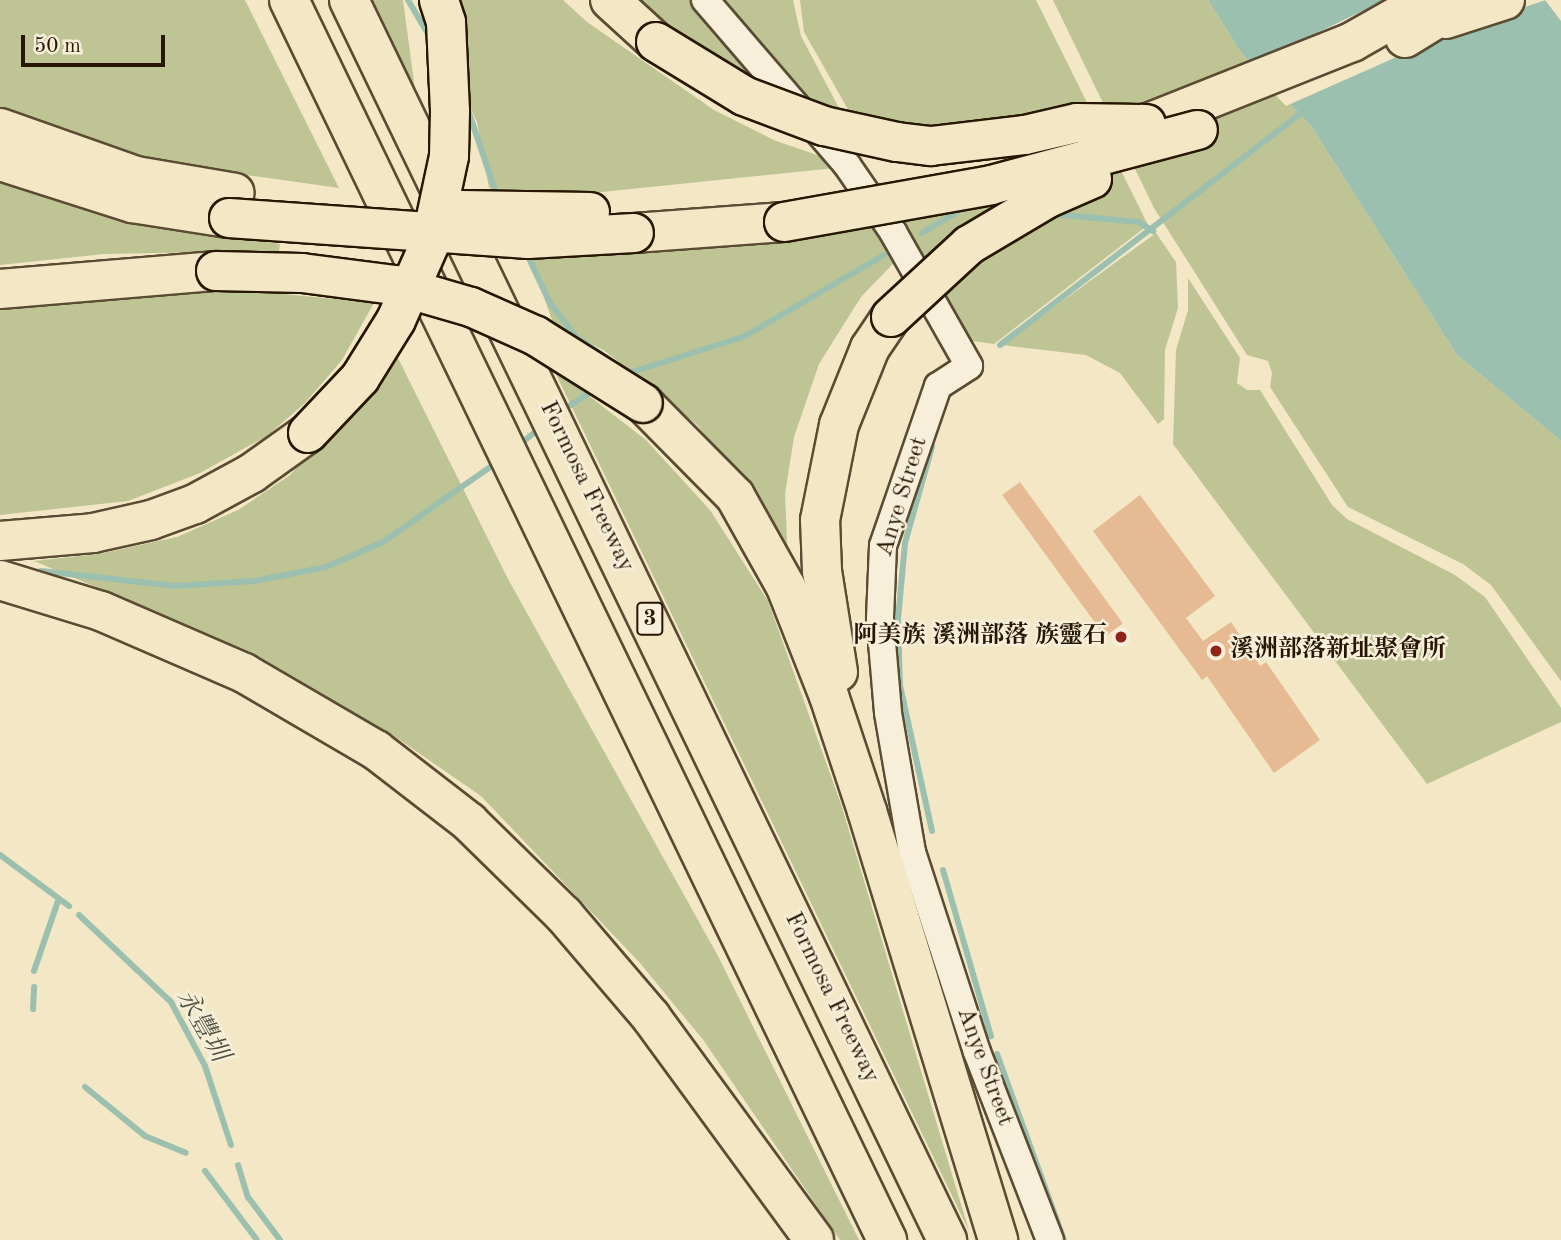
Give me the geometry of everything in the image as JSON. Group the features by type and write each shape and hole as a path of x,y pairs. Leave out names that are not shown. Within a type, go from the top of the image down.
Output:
{"highway":[{"path":"281,0 318,61"},
{"name":"3","path":"289,0 509,449 702,864 887,1240"},
{"name":"Formosa Freeway","path":"349,0 947,1240"},
{"path":"0,541 93,533 151,520 195,504 240,479 308,433 360,378 396,320 430,241 449,156 446,22 439,0"},
{"path":"610,0 656,42 744,96 824,126 897,142 942,145 1025,135 1077,123 1146,124"},
{"path":"783,211 948,174 1146,124 1352,42 1467,0"},
{"path":"867,811 830,634 820,520 839,425 870,348 891,317 970,245 1048,198 1198,130 1370,57 1430,12 1506,0"},
{"path":"0,128 136,176 232,205"},
{"path":"0,162 132,203 480,211 636,223 783,211 990,185 1198,130"},
{"path":"0,289 216,271 302,273 395,285 471,307 537,336 643,402 735,496 786,587 830,696 998,1240"},
{"path":"0,580 101,611 244,673 376,750 438,797 522,870 652,1017 814,1240"}],"street":[{"name":"Anye Street","path":"705,0 847,165 892,232 969,366 939,386 883,546 881,632 888,713 912,852 977,1052 1049,1240"}],"shaded area":[{"path":"0,0 245,0 339,188 153,162 0,111"},
{"path":"370,0 403,0 416,97"},
{"path":"456,0 563,0 587,22 714,110 776,141 832,160 865,165 592,193 489,188 477,122 466,98"},
{"path":"617,0 690,0 751,67 730,80"},
{"path":"712,0 793,0 801,36 849,127 811,118"},
{"path":"800,0 1036,0 1148,225 994,344 972,341 911,245 861,297 819,364 794,437 785,494 788,562 741,480 697,425 605,351 553,323 530,257 798,240 896,221 1011,186 991,129 858,127 804,32"},
{"path":"1053,0 1208,0 1242,54 1311,126 1457,355 1561,441 1561,681 1491,585 1463,564 1348,507 1270,387 1272,373 1268,361 1247,355 1154,208"},
{"path":"1208,0 1545,0 1561,21 1561,441 1457,355 1311,126 1242,54"},
{"path":"0,180 53,200 160,225 280,244 278,258 208,252 104,254 0,265"},
{"path":"1156,233 1176,262 1178,308 1165,350 1164,419 1158,424 1120,373 1086,355 1002,345"},
{"path":"1188,278 1240,358 1237,383 1247,390 1260,390 1332,505 1347,519 1455,575 1485,597 1561,708 1561,722 1427,784 1173,444 1176,350 1188,310"},
{"path":"215,287 374,303 342,360 305,403 267,436 200,473 128,501 0,515 0,310"},
{"path":"397,356 508,579 718,956 859,1240 840,1240 704,1041 640,963 481,796 397,738 253,653 34,561 99,554 177,537 238,510 290,475"},
{"path":"553,368 646,440 710,510 768,601 841,804 969,1231"}],"pier":[{"path":"1385,0 1546,0 1462,28 1286,106 1248,66"}],"building":[{"path":"1020,482 1123,624 1105,637 1002,495"},
{"path":"1140,495 1215,596 1186,618 1203,641 1231,622 1260,666 1266,662 1320,740 1274,773 1207,676 1202,680 1093,531"}],"waterway":[{"path":"408,0 431,39"},
{"path":"466,104 498,199"},
{"path":"1000,345 1306,109"},
{"path":"922,233 965,207"},
{"path":"1051,214 1139,222 1153,231"},
{"path":"526,252 550,303 576,337 610,360"},
{"path":"623,375 745,336 884,255"},
{"path":"563,410 594,390"},
{"path":"519,445 540,428"},
{"path":"932,447 905,543 898,620 900,685 932,831"},
{"path":"41,571 175,586 254,581 326,567 383,542 496,463"},
{"name":"永豐圳","path":"0,855 69,906"},
{"path":"943,870 991,1036"},
{"path":"34,971 58,901"},
{"name":"永豐圳","path":"79,915 171,1002 205,1066 231,1145"},
{"path":"33,1009 34,987"},
{"path":"997,1054 1064,1240"},
{"path":"85,1087 145,1136 186,1153"},
{"name":"永豐圳","path":"238,1165 248,1197 280,1240"},
{"path":"205,1171 257,1240"}],"place":[{"name":"阿美族 溪洲部落 族靈石","path":"1121,637"},
{"name":"溪洲部落新址聚會所","path":"1216,651"}]}
